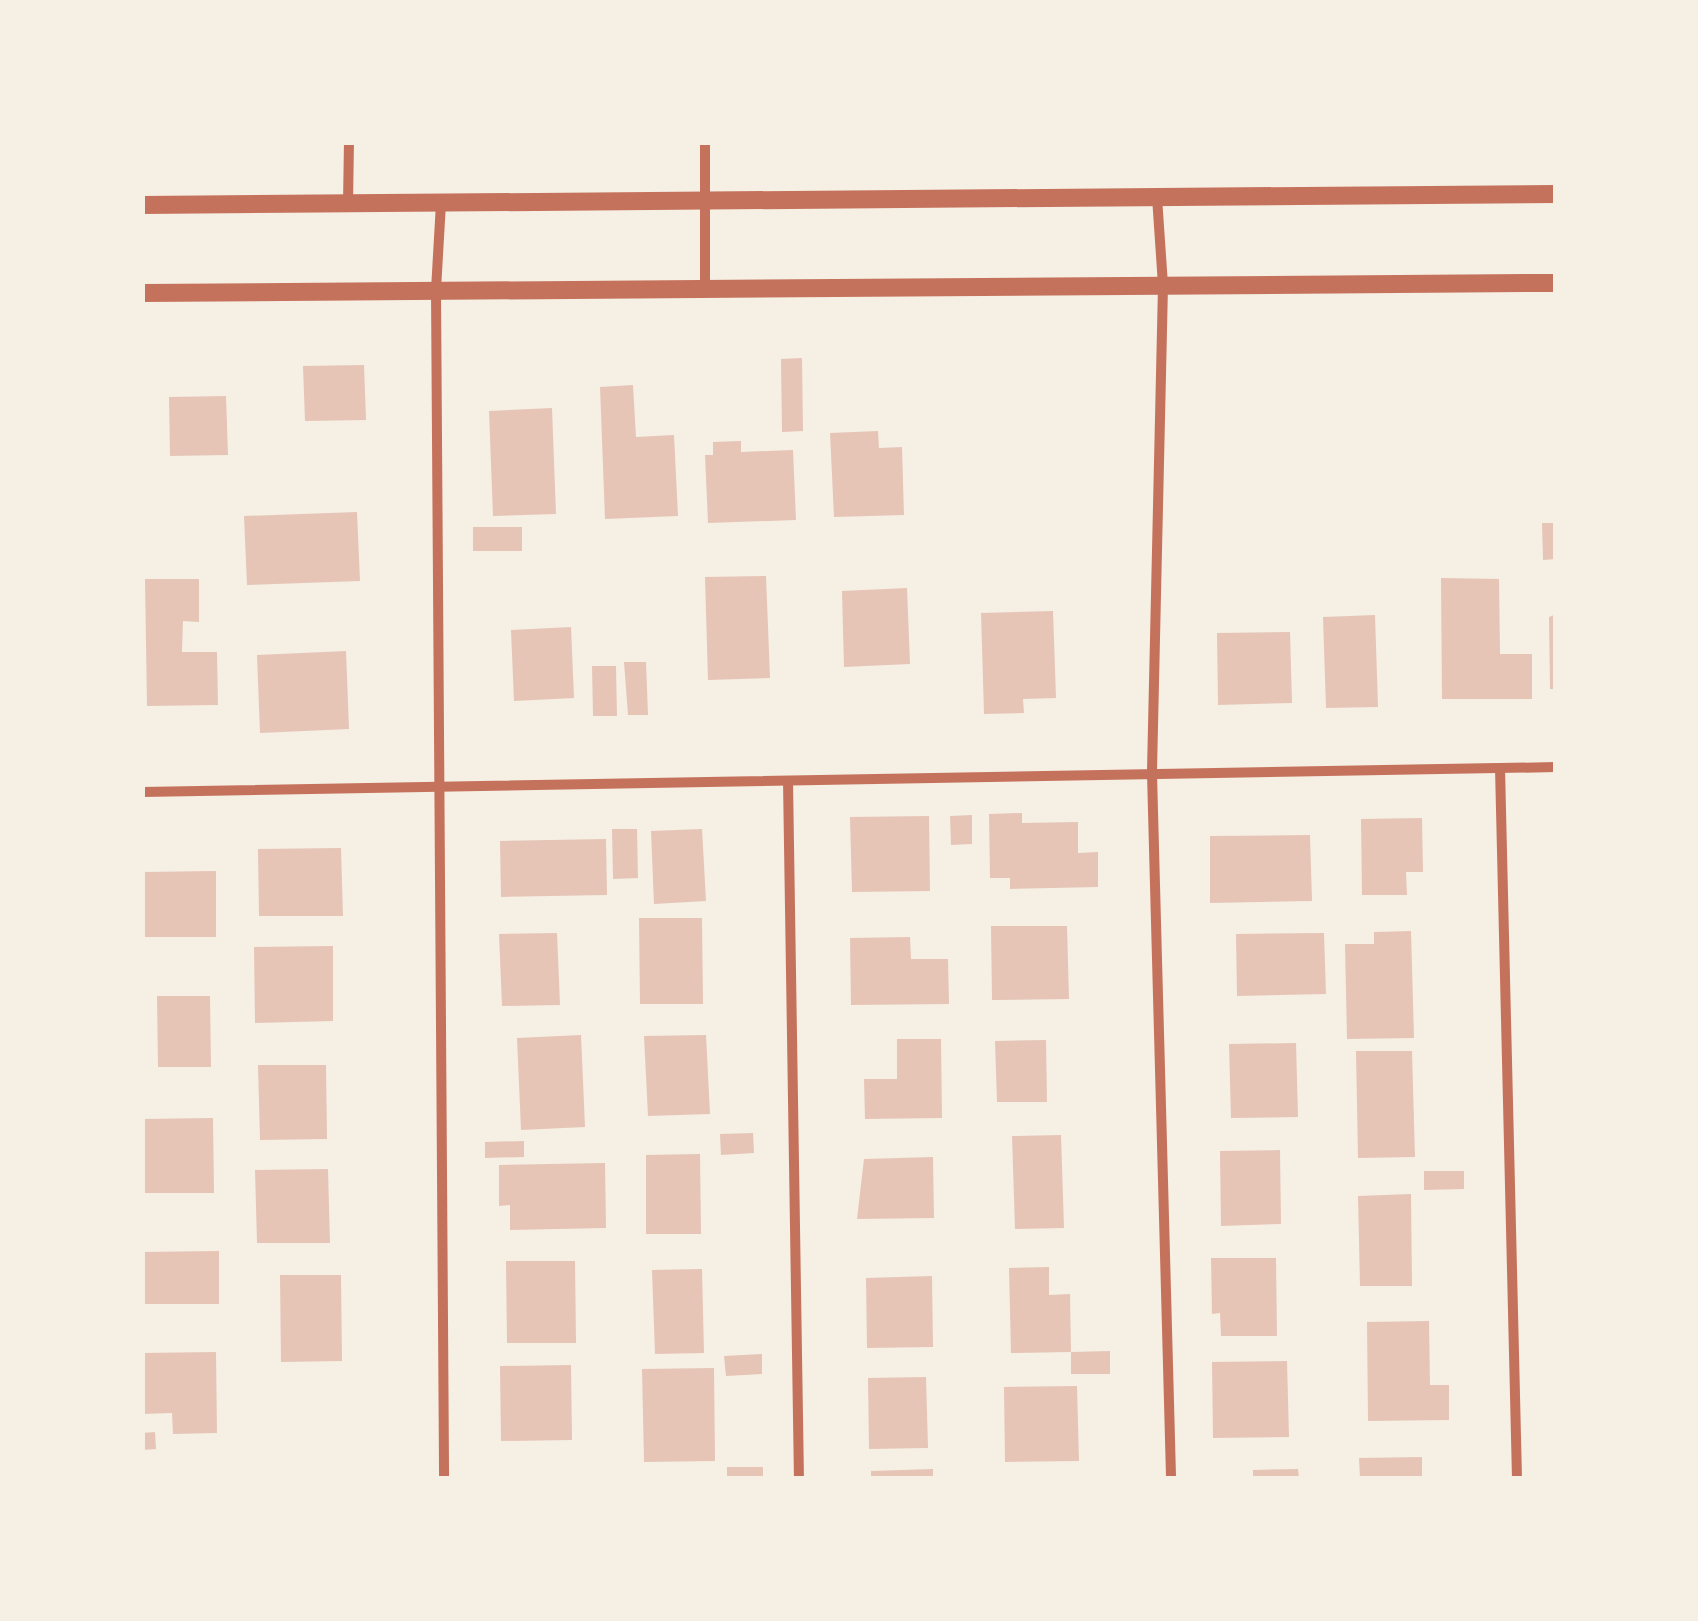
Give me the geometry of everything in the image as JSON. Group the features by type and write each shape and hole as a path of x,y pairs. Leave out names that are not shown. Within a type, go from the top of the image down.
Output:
{"street":[{"path":"348,204 349,142"},
{"path":"705,142 705,289"},
{"path":"142,205 1556,194"},
{"path":"1157,197 1163,286 1152,774 1171,1478"},
{"path":"441,203 436,291 444,1478"},
{"path":"142,293 1556,283"},
{"path":"142,792 1556,767"},
{"path":"1500,768 1518,1478"},
{"path":"788,781 799,1478"}],"building":[{"path":"802,358 803,431 782,432 781,359"},
{"path":"364,365 366,420 305,421 303,366"},
{"path":"633,385 636,437 674,435 678,516 605,519 600,387"},
{"path":"226,396 228,455 170,456 169,397"},
{"path":"552,408 556,514 493,516 489,411"},
{"path":"878,431 879,448 902,447 904,515 834,517 830,433"},
{"path":"741,441 741,452 793,450 796,520 708,523 705,455 713,455 713,442"},
{"path":"357,512 360,581 247,585 244,516"},
{"path":"1542,523 1556,523 1556,559 1543,560"},
{"path":"473,527 522,527 522,551 473,551"},
{"path":"766,576 770,678 708,680 705,577"},
{"path":"1441,578 1499,579 1500,654 1532,654 1532,699 1442,699"},
{"path":"145,579 199,579 199,622 183,621 182,652 217,652 218,705 147,706"},
{"path":"907,588 910,664 844,667 842,591"},
{"path":"1053,611 1056,698 1023,699 1024,713 984,714 981,613"},
{"path":"1556,614 1556,689 1550,689 1549,617"},
{"path":"1375,615 1378,707 1326,708 1323,617"},
{"path":"571,627 574,698 514,701 511,630"},
{"path":"1290,632 1292,703 1218,705 1217,633"},
{"path":"346,651 349,729 260,733 257,655"},
{"path":"624,662 646,662 648,715 628,715"},
{"path":"592,666 616,666 617,716 593,716"},
{"path":"1022,813 1022,823 1078,822 1078,853 1098,852 1098,887 1010,889 1010,878 990,878 989,814"},
{"path":"972,815 972,844 951,845 950,816"},
{"path":"929,816 930,891 852,892 850,817"},
{"path":"1422,818 1423,872 1406,872 1407,895 1362,895 1361,819"},
{"path":"612,829 637,829 638,878 613,879"},
{"path":"702,829 706,901 654,904 651,831"},
{"path":"1310,835 1312,901 1210,903 1210,836"},
{"path":"606,839 607,895 501,897 500,841"},
{"path":"341,848 343,916 259,916 258,849"},
{"path":"216,871 216,937 142,937 142,872"},
{"path":"639,918 702,918 703,1004 640,1004"},
{"path":"991,926 1067,926 1069,999 992,1000"},
{"path":"1411,931 1414,1038 1347,1039 1345,944 1374,944 1374,932"},
{"path":"557,933 560,1005 502,1006 499,934"},
{"path":"1324,933 1326,994 1237,996 1236,934"},
{"path":"910,937 911,959 948,959 949,1004 851,1005 850,938"},
{"path":"333,946 333,1021 255,1023 254,947"},
{"path":"157,996 210,996 211,1067 158,1067"},
{"path":"581,1035 585,1127 521,1130 517,1038"},
{"path":"706,1035 710,1114 648,1116 644,1036"},
{"path":"897,1039 941,1039 942,1118 865,1119 864,1079 897,1079"},
{"path":"1046,1040 1047,1102 997,1102 995,1041"},
{"path":"1296,1043 1298,1117 1231,1118 1229,1044"},
{"path":"1356,1051 1412,1051 1415,1157 1358,1158"},
{"path":"258,1065 326,1065 327,1139 260,1140"},
{"path":"213,1118 214,1193 142,1193 142,1119"},
{"path":"753,1133 754,1153 721,1155 720,1134"},
{"path":"1061,1135 1064,1228 1015,1229 1012,1136"},
{"path":"524,1141 524,1157 485,1158 485,1142"},
{"path":"1280,1150 1281,1224 1221,1226 1220,1151"},
{"path":"700,1154 701,1234 646,1234 646,1155"},
{"path":"933,1157 934,1218 857,1219 864,1159"},
{"path":"605,1163 606,1228 510,1230 510,1205 499,1206 499,1165"},
{"path":"328,1169 330,1243 257,1243 255,1170"},
{"path":"1424,1171 1464,1171 1464,1189 1424,1190"},
{"path":"1411,1194 1412,1286 1360,1286 1358,1196"},
{"path":"219,1251 219,1304 142,1304 142,1252"},
{"path":"1211,1258 1276,1258 1277,1336 1221,1336 1220,1313 1212,1314"},
{"path":"506,1261 575,1261 576,1343 507,1343"},
{"path":"1049,1267 1049,1295 1070,1294 1071,1352 1011,1353 1009,1268"},
{"path":"702,1269 704,1353 655,1354 652,1270"},
{"path":"280,1275 341,1275 342,1361 281,1362"},
{"path":"932,1276 933,1347 867,1348 866,1278"},
{"path":"1429,1321 1430,1385 1449,1385 1449,1420 1368,1421 1367,1322"},
{"path":"1110,1351 1110,1374 1071,1374 1071,1352"},
{"path":"216,1352 217,1433 173,1434 172,1413 142,1414 142,1353"},
{"path":"762,1354 762,1374 726,1376 724,1356"},
{"path":"1287,1361 1289,1437 1213,1438 1212,1362"},
{"path":"571,1365 572,1440 501,1441 500,1366"},
{"path":"714,1368 715,1461 644,1462 642,1369"},
{"path":"926,1377 928,1448 869,1449 868,1378"},
{"path":"1077,1386 1079,1461 1005,1462 1004,1387"},
{"path":"155,1432 156,1449 142,1450 142,1433"},
{"path":"1422,1457 1422,1478 1360,1478 1359,1458"},
{"path":"727,1467 763,1467 763,1478 727,1478"},
{"path":"933,1469 933,1478 871,1478 871,1471"},
{"path":"1298,1469 1299,1478 1253,1478 1253,1470"}]}
